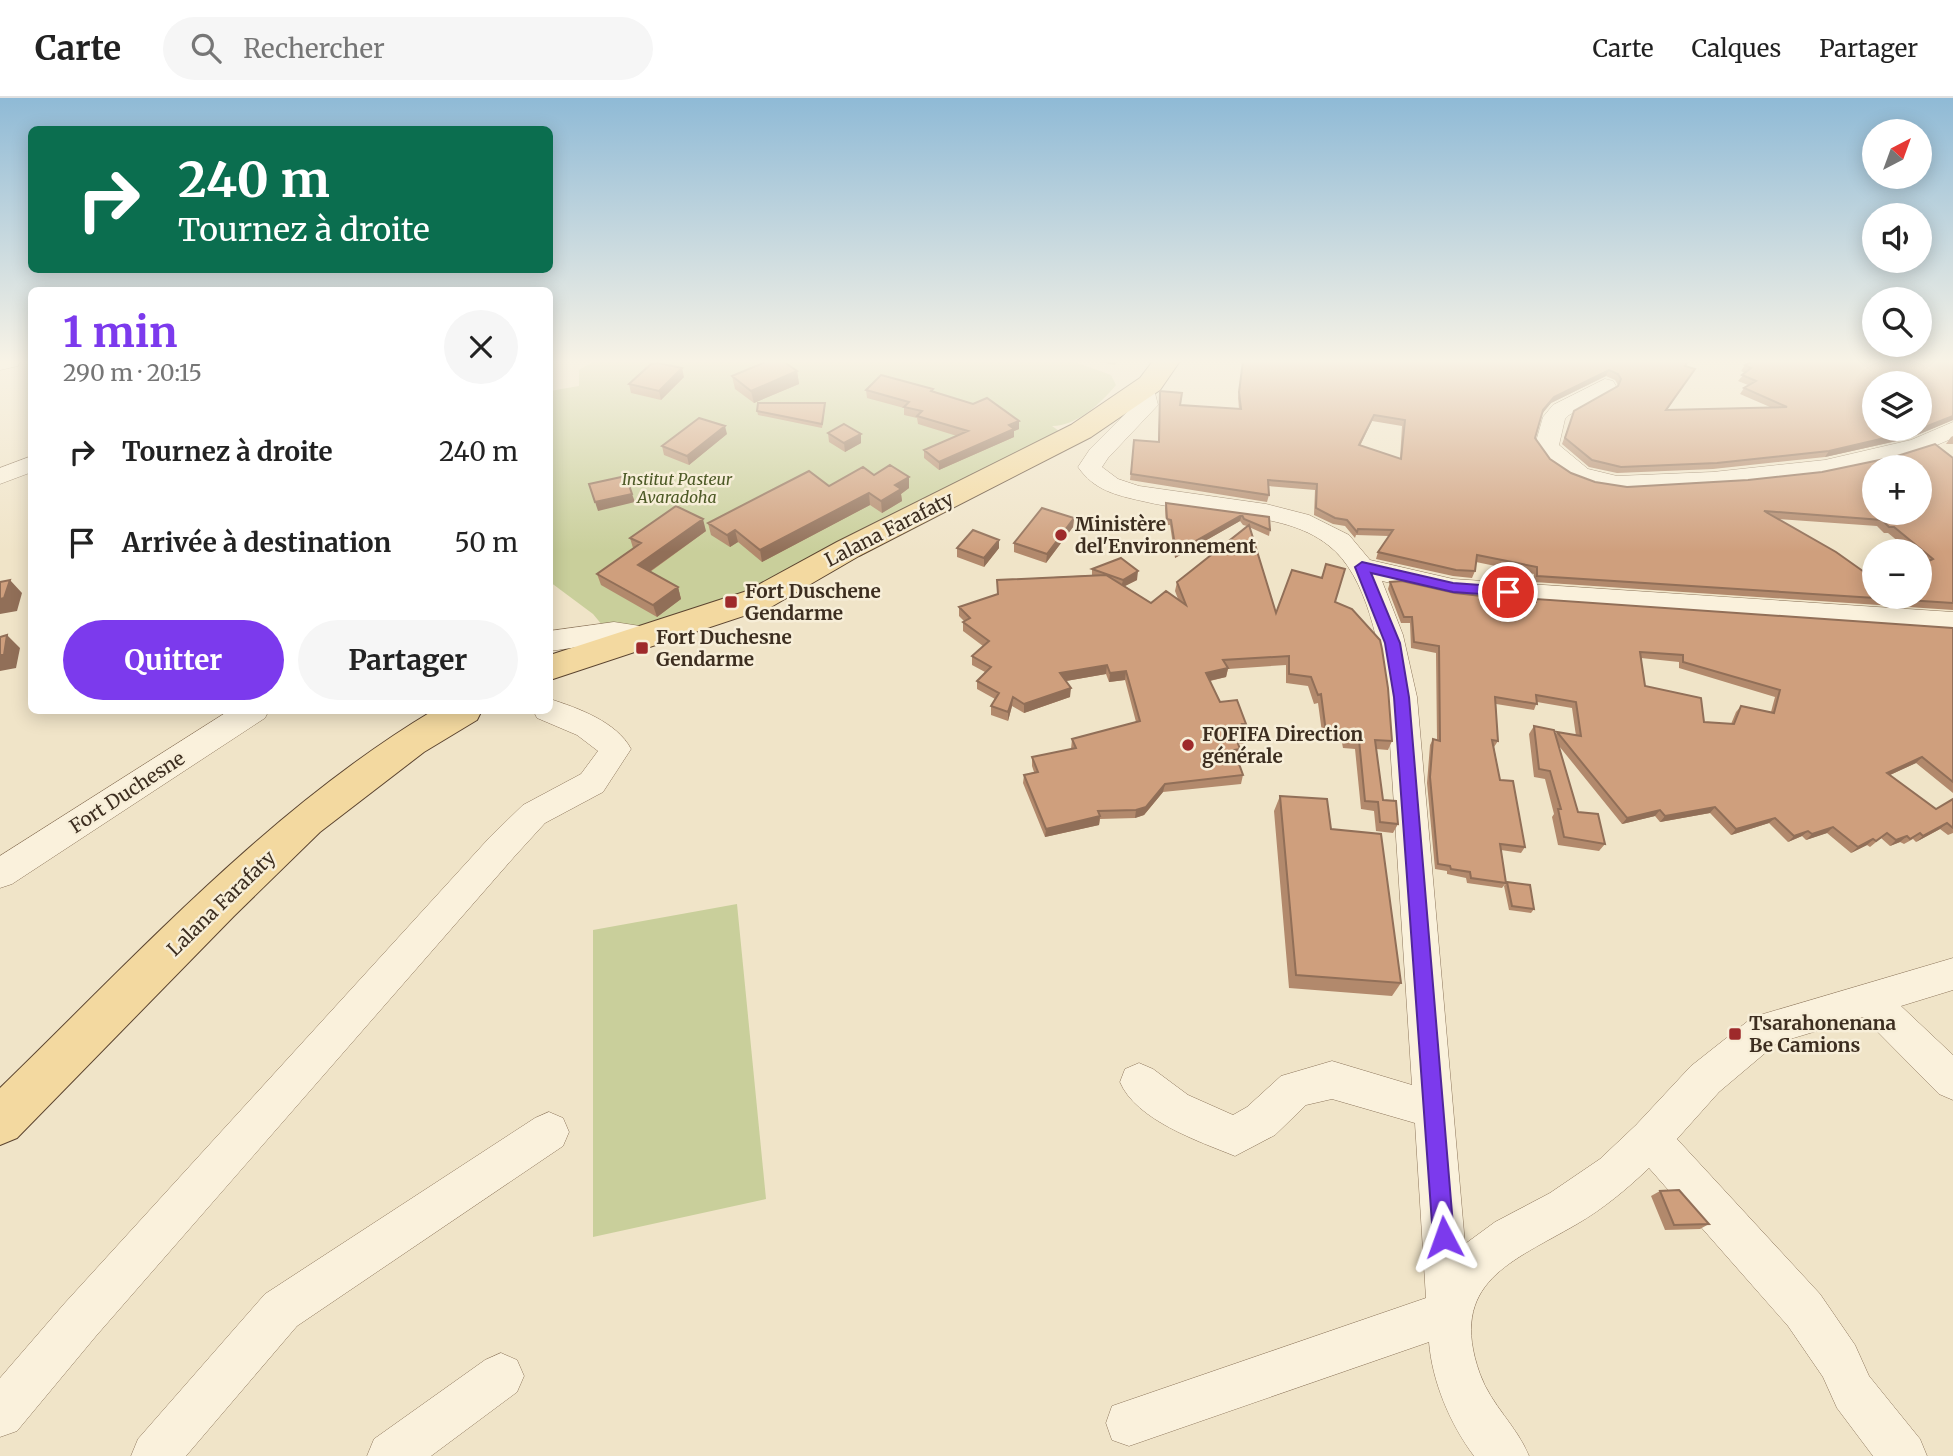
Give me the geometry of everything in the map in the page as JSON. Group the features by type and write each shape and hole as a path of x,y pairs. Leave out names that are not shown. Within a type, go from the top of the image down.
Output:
{"main road":[{"name":"Lalana Farafaty","path":"553,667 643,635 759,599 848,549 1091,424"},
{"name":"Lalana Farafaty","path":"0,1121 219,903 306,821 411,742 457,714"}],"street":[{"path":"1128,424 1098,454 1090,467 1099,481 1150,496 1260,510 1286,517 1338,540 1362,567 1393,643 1402,697 1453,1361 1463,1393 1477,1419 1505,1456"},
{"path":"1552,424 1547,445 1550,453 1580,474 1617,483 1726,478 1825,467 1919,445 1953,429"},
{"path":"0,477 28,465"},
{"path":"1362,567 1453,588 1953,622"},
{"path":"553,641 614,632 643,635"},
{"path":"0,1414 502,847 534,814 592,783 616,749 588,727 553,712"},
{"name":"Fort Duchesne","path":"0,874 248,714"},
{"path":"1129,1423 1450,1312 1472,1265 1510,1237 1565,1208 1614,1173 1650,1139 1705,1079 1766,1028 1953,974"},
{"path":"1869,999 1953,1081"},
{"path":"1139,1082 1174,1109 1235,1136 1261,1121 1295,1089 1332,1080 1434,1110"},
{"path":"155,1456 281,1310 549,1132"},
{"path":"1650,1139 1804,1310 1839,1361 1853,1392 1903,1456"},
{"path":"391,1456 501,1376"}],"green space":[{"name":"Institut Pasteur Avaradoha","path":"553,424 1063,424 1052,426 1066,436 782,581 651,627 603,626 593,614 553,584"},
{"path":"737,904 766,1199 593,1237 593,930"}],"building":[{"path":"691,424 725,426 687,456 662,446"},
{"path":"845,424 861,434 844,443 828,433"},
{"path":"945,424 1011,424 1014,429 939,462 924,450 968,431"},
{"path":"1159,424 1369,424 1359,445 1401,459 1405,424 1539,424 1535,438 1550,459 1571,473 1595,482 1627,487 1748,480 1822,472 1862,464 1862,518 1764,511 1836,552 1862,570 1862,597 1537,576 1537,567 1477,555 1475,571 1456,570 1378,552 1393,530 1358,529 1357,532 1347,520 1335,518 1316,508 1317,484 1268,480 1269,495 1131,474 1134,440 1159,442"},
{"path":"1570,424 1862,424 1862,441 1872,441 1829,451 1717,463 1621,467 1592,460 1565,438"},
{"path":"1935,444 1953,458 1953,603 1932,602 1932,539 1909,539 1894,527 1887,525 1932,525 1932,455 1900,455"},
{"path":"890,465 909,477 895,485 901,489 881,501 869,493 760,550 735,530 727,535 708,523 809,471 829,486 863,467 874,475"},
{"path":"626,476 632,494 595,502 589,484"},
{"path":"1166,503 1269,517 1270,530 1244,519 1242,515 1176,552 1171,520 1167,519"},
{"path":"676,506 703,519 638,565 678,587 653,605 597,574 641,543 630,538"},
{"path":"1042,508 1074,518 1047,554 1014,543"},
{"path":"1249,525 1276,613 1292,570 1322,578 1326,564 1345,569 1335,602 1352,609 1380,640 1382,649 1392,741 1375,740 1383,800 1396,801 1398,824 1380,822 1378,802 1365,801 1359,740 1347,739 1346,734 1326,732 1321,694 1318,695 1311,677 1289,674 1289,656 1223,660 1228,668 1206,673 1220,702 1237,700 1246,724 1242,724 1246,735 1235,736 1240,749 1234,750 1243,775 1165,784 1146,807 1136,810 1098,811 1100,816 1046,829 1024,775 1038,772 1032,757 1076,748 1072,739 1140,721 1126,671 1110,673 1107,665 1060,673 1071,688 1024,704 1013,697 1008,712 991,706 999,693 977,681 991,667 972,656 989,641 963,622 970,618 959,607 998,594 997,580 1106,575 1151,603 1166,591 1186,605 1177,582"},
{"path":"973,530 999,540 984,558 957,548"},
{"path":"1121,558 1138,571 1123,580 1092,569"},
{"path":"10,580 4,598 0,599 0,582"},
{"path":"1402,581 1455,593 1536,602 1536,599 1953,628 1953,782 1922,757 1887,773 1936,809 1953,799 1953,828 1947,823 1923,836 1920,833 1910,839 1907,836 1896,840 1887,833 1876,841 1873,839 1858,847 1833,827 1794,836 1775,818 1736,829 1715,807 1665,816 1660,810 1627,818 1557,732 1581,736 1576,702 1536,695 1537,704 1495,697 1498,741 1492,740 1500,780 1513,781 1525,847 1500,844 1506,883 1471,878 1470,872 1438,864 1430,777 1433,739 1440,741 1439,646 1414,642 1412,617 1404,617 1390,582","holes":["1640,652 1683,655 1683,662 1780,690 1774,713 1741,706 1734,724 1704,722 1701,698 1645,686"]},
{"path":"7,635 4,655 0,655 0,637"},
{"path":"1534,726 1554,730 1578,812 1598,814 1605,844 1564,837 1558,809 1561,809 1550,771 1539,769"},
{"path":"1280,796 1327,799 1331,829 1381,834 1401,983 1296,975"},
{"path":"1507,882 1530,885 1534,909 1512,906"},
{"path":"1679,1190 1709,1224 1674,1225 1660,1191"}],"place":[{"name":"Ministère del'Environnement","path":"1061,535"},
{"name":"Fort Duschene Gendarme","path":"731,602"},
{"name":"Fort Duchesne Gendarme","path":"642,648"},
{"name":"FOFIFA Direction générale","path":"1188,745"},
{"name":"Tsarahonenana Be Camions","path":"1735,1034"}],"route":[{"path":"1444,1237 1402,697 1393,643 1362,567 1453,588 1508,592"}]}
